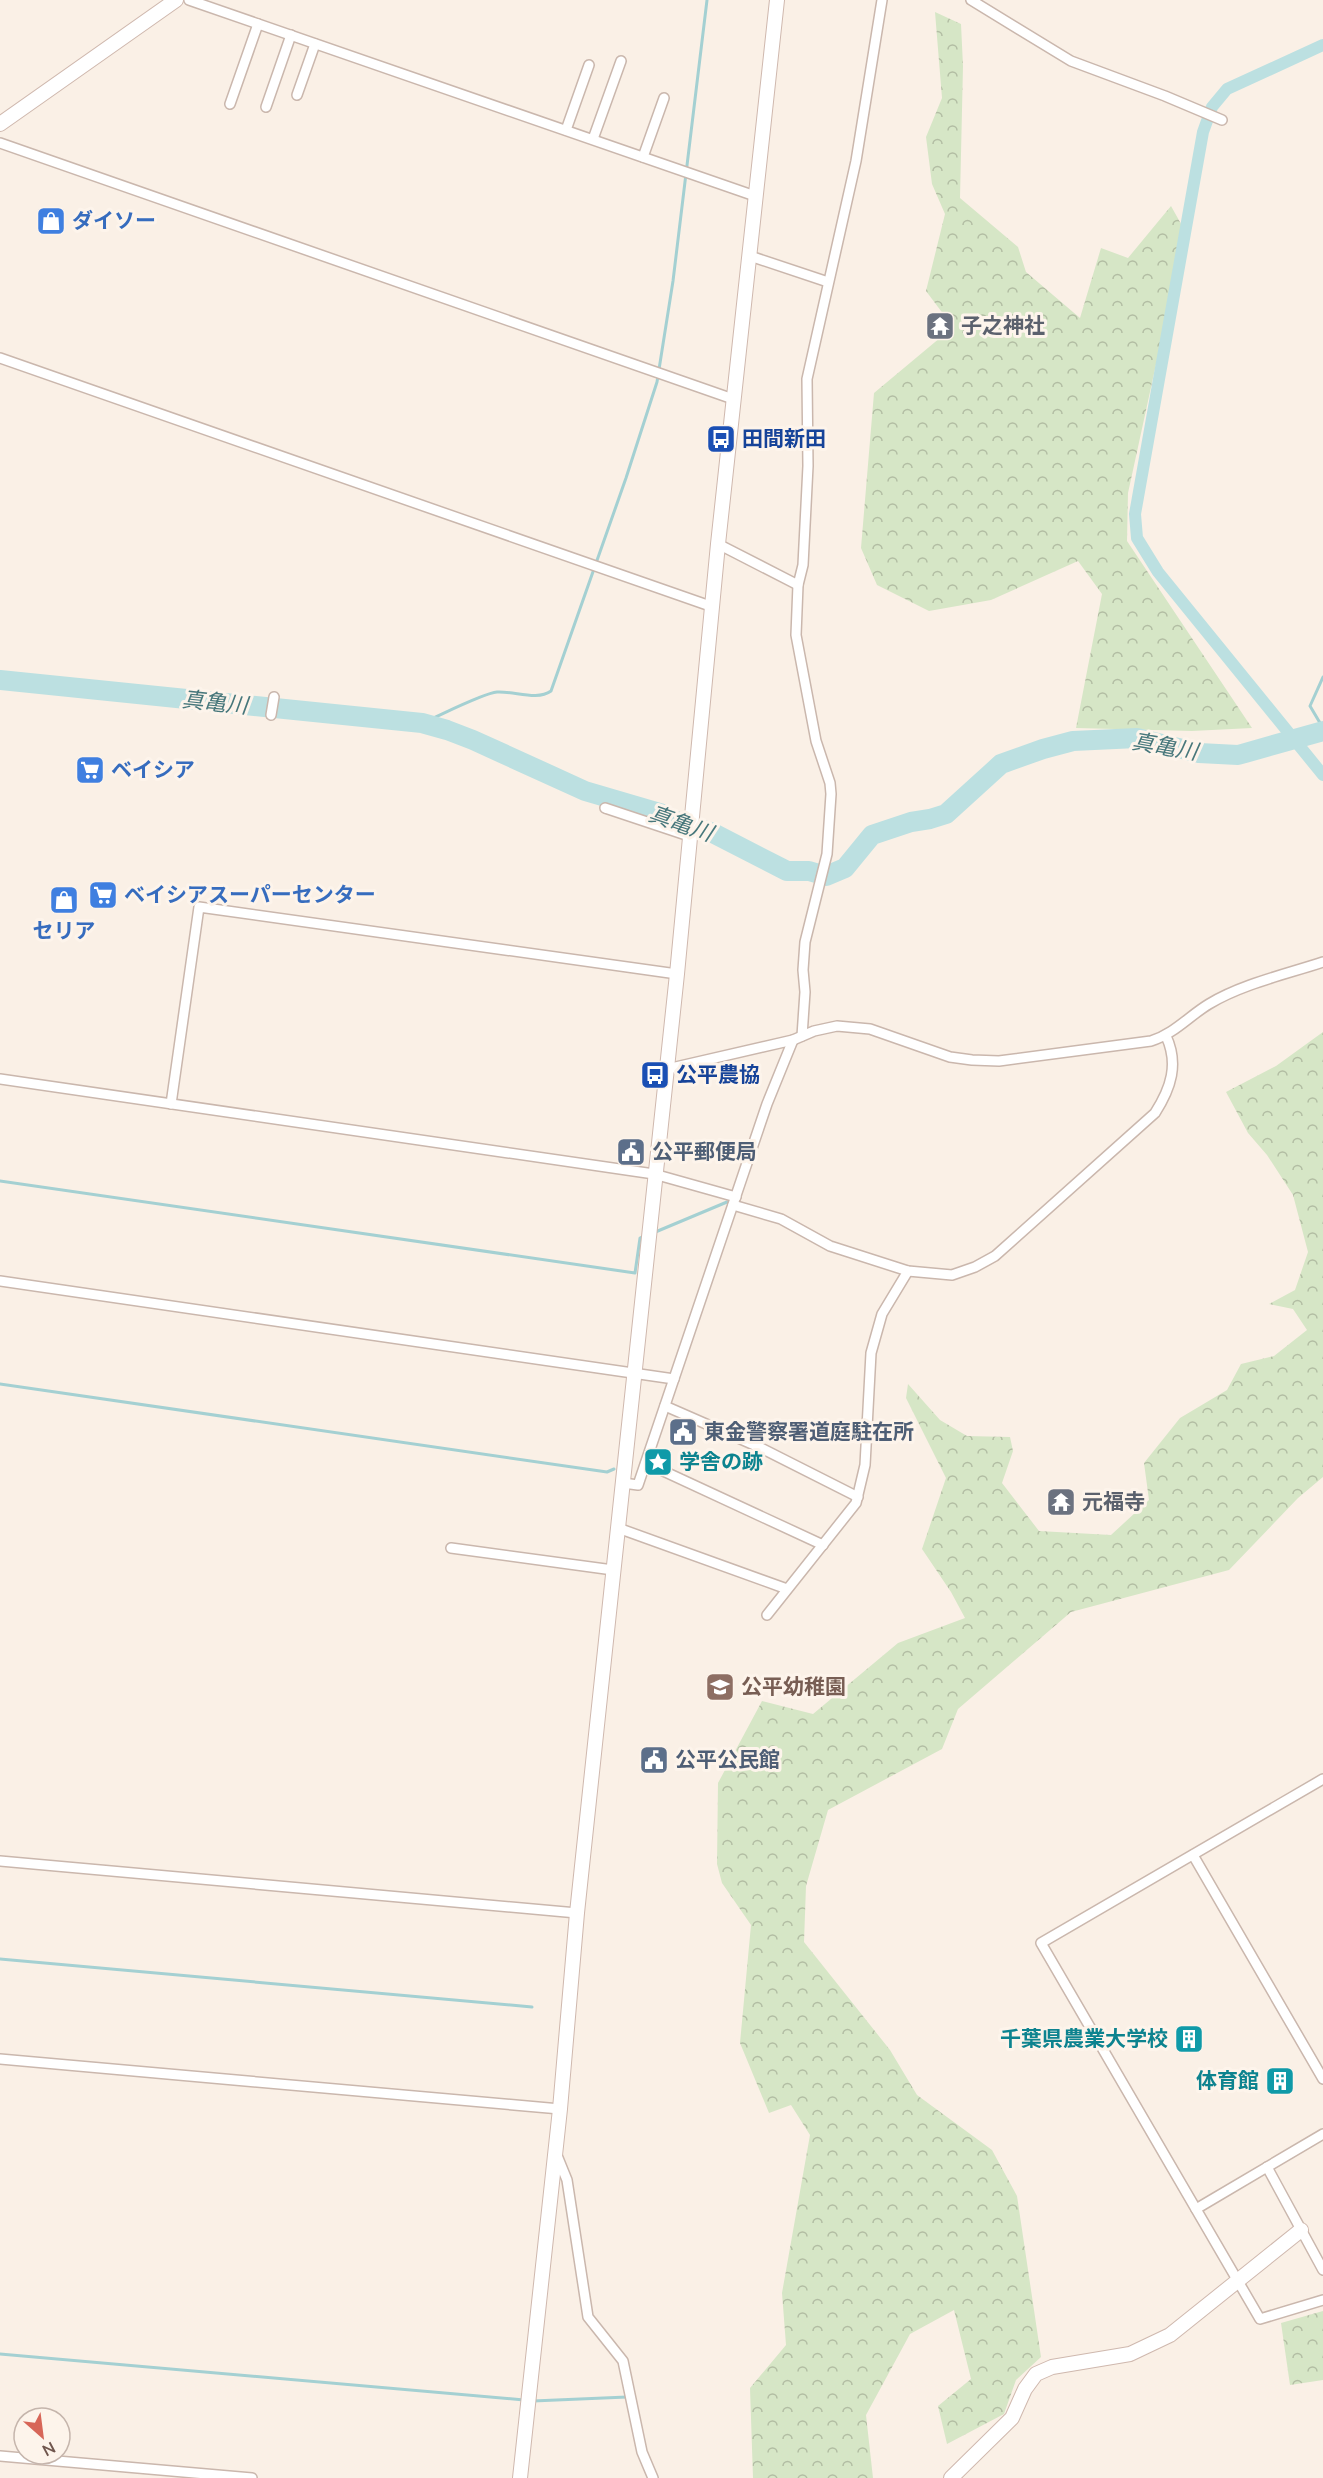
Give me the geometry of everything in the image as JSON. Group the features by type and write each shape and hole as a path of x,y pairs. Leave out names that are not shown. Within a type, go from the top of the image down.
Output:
{"street":[{"path":"0,124 176,0"},
{"path":"189,0 755,196"},
{"path":"520,2478 560,2109 577,1913 654,1173 677,974 733,399 777,0"},
{"path":"622,1483 638,1485 767,1104 797,1038 805,992 803,970 806,942 827,854 831,794 830,783 816,741 796,635 798,585 803,565 807,478 807,379 856,161 882,0"},
{"path":"971,0 1071,62 1165,96 1222,120"},
{"path":"230,104 258,24"},
{"path":"266,107 291,35"},
{"path":"297,95 315,44"},
{"path":"593,140 621,61"},
{"path":"566,130 589,65"},
{"path":"643,157 664,98"},
{"path":"0,143 733,399"},
{"path":"750,256 828,282"},
{"path":"0,358 713,607"},
{"path":"718,544 798,585"},
{"path":"271,715 274,697"},
{"path":"605,808 689,836"},
{"path":"171,1104 200,907 677,974"},
{"path":"667,1069 797,1038 814,1030 837,1026 870,1029 950,1057 981,1060 999,1060 1151,1041 1166,1036 1209,1004 1224,996 1323,962"},
{"path":"0,1079 654,1173 781,1219 830,1246 908,1271 952,1275 975,1267 995,1256 1155,1113 1167,1093 1173,1071 1173,1051 1166,1036"},
{"path":"767,1615 856,1503 866,1465 871,1353 882,1314 908,1271"},
{"path":"0,1281 674,1379"},
{"path":"665,1406 760,1448 858,1497"},
{"path":"646,1463 823,1545"},
{"path":"618,1528 787,1589"},
{"path":"451,1548 613,1570"},
{"path":"1323,1779 1041,1943 1260,2319 1323,2300"},
{"path":"1193,1855 1323,2079"},
{"path":"0,1861 577,1913"},
{"path":"0,2059 560,2109"},
{"path":"1196,2209 1323,2134"},
{"path":"555,2152 567,2180 588,2317 623,2361 642,2452 653,2478"},
{"path":"1267,2167 1323,2270"},
{"path":"951,2478 1012,2418 1025,2389 1036,2374 1052,2367 1130,2354 1153,2345 1170,2335 1301,2230"},
{"path":"0,2456 252,2478"}],"green space":[{"path":"935,12 961,24 963,66 960,198 1018,247 1026,272 1080,318 1101,248 1128,258 1171,206 1185,231 1128,493 1127,541 1252,728 1192,731 1076,728 1102,594 1078,561 991,600 929,611 877,585 861,548 874,393 953,327 926,291 945,214 932,184 926,137 942,98"},
{"path":"1323,1032 1323,1477 1298,1498 1229,1570 1071,1612 958,1709 942,1749 828,1810 806,1886 804,1942 890,2050 917,2095 992,2150 1017,2196 1041,2357 1016,2380 1004,2414 947,2444 938,2406 971,2379 954,2310 910,2334 866,2415 873,2478 753,2478 750,2388 786,2345 782,2293 810,2135 791,2105 769,2113 740,2043 751,1925 722,1883 717,1864 718,1783 762,1701 813,1714 898,1643 965,1618 951,1592 922,1549 946,1478 906,1398 908,1384 940,1420 967,1436 1010,1437 1013,1451 1002,1483 1039,1531 1111,1535 1149,1500 1144,1463 1180,1418 1227,1390 1241,1364 1274,1356 1307,1330 1293,1309 1269,1304 1295,1290 1308,1252 1293,1195 1267,1155 1248,1133 1226,1092 1276,1066"},
{"path":"1323,2311 1323,2380 1290,2385 1281,2323"}],"waterway":[{"path":"422,723 490,693 539,695 551,691 626,478 657,382 673,281 707,0"},
{"path":"1323,45 1227,89 1212,107 1203,132 1135,514 1137,538 1158,572 1323,775"},
{"path":"1323,677 1310,706 1323,728"},
{"name":"真亀川","path":"0,680 422,723 473,740 585,791 660,813 680,823 711,832 787,871 809,871 826,876 845,868 872,835 911,822 946,814 1001,764 1043,749 1073,741 1137,738 1199,753 1238,755 1323,731"},
{"path":"0,1181 635,1273 640,1238 644,1236"},
{"path":"653,1233 727,1202"},
{"path":"0,1384 607,1472 614,1469"},
{"path":"0,1959 532,2007"},
{"path":"0,2354 524,2400"},
{"path":"533,2401 627,2397"}],"place":[{"name":"ダイソー","path":"51,221"},
{"name":"子之神社","path":"940,326"},
{"name":"田間新田","path":"721,439"},
{"name":"ベイシア","path":"90,770"},
{"name":"ベイシアスーパーセンター","path":"103,895"},
{"name":"セリア","path":"64,900"},
{"name":"公平農協","path":"655,1075"},
{"name":"公平郵便局","path":"631,1152"},
{"name":"東金警察署道庭駐在所","path":"683,1432"},
{"name":"学舎の跡","path":"658,1462"},
{"name":"元福寺","path":"1061,1502"},
{"name":"公平幼稚園","path":"720,1687"},
{"name":"公平公民館","path":"654,1760"},
{"name":"千葉県農業大学校","path":"1189,2039"},
{"name":"体育館","path":"1280,2081"}]}
